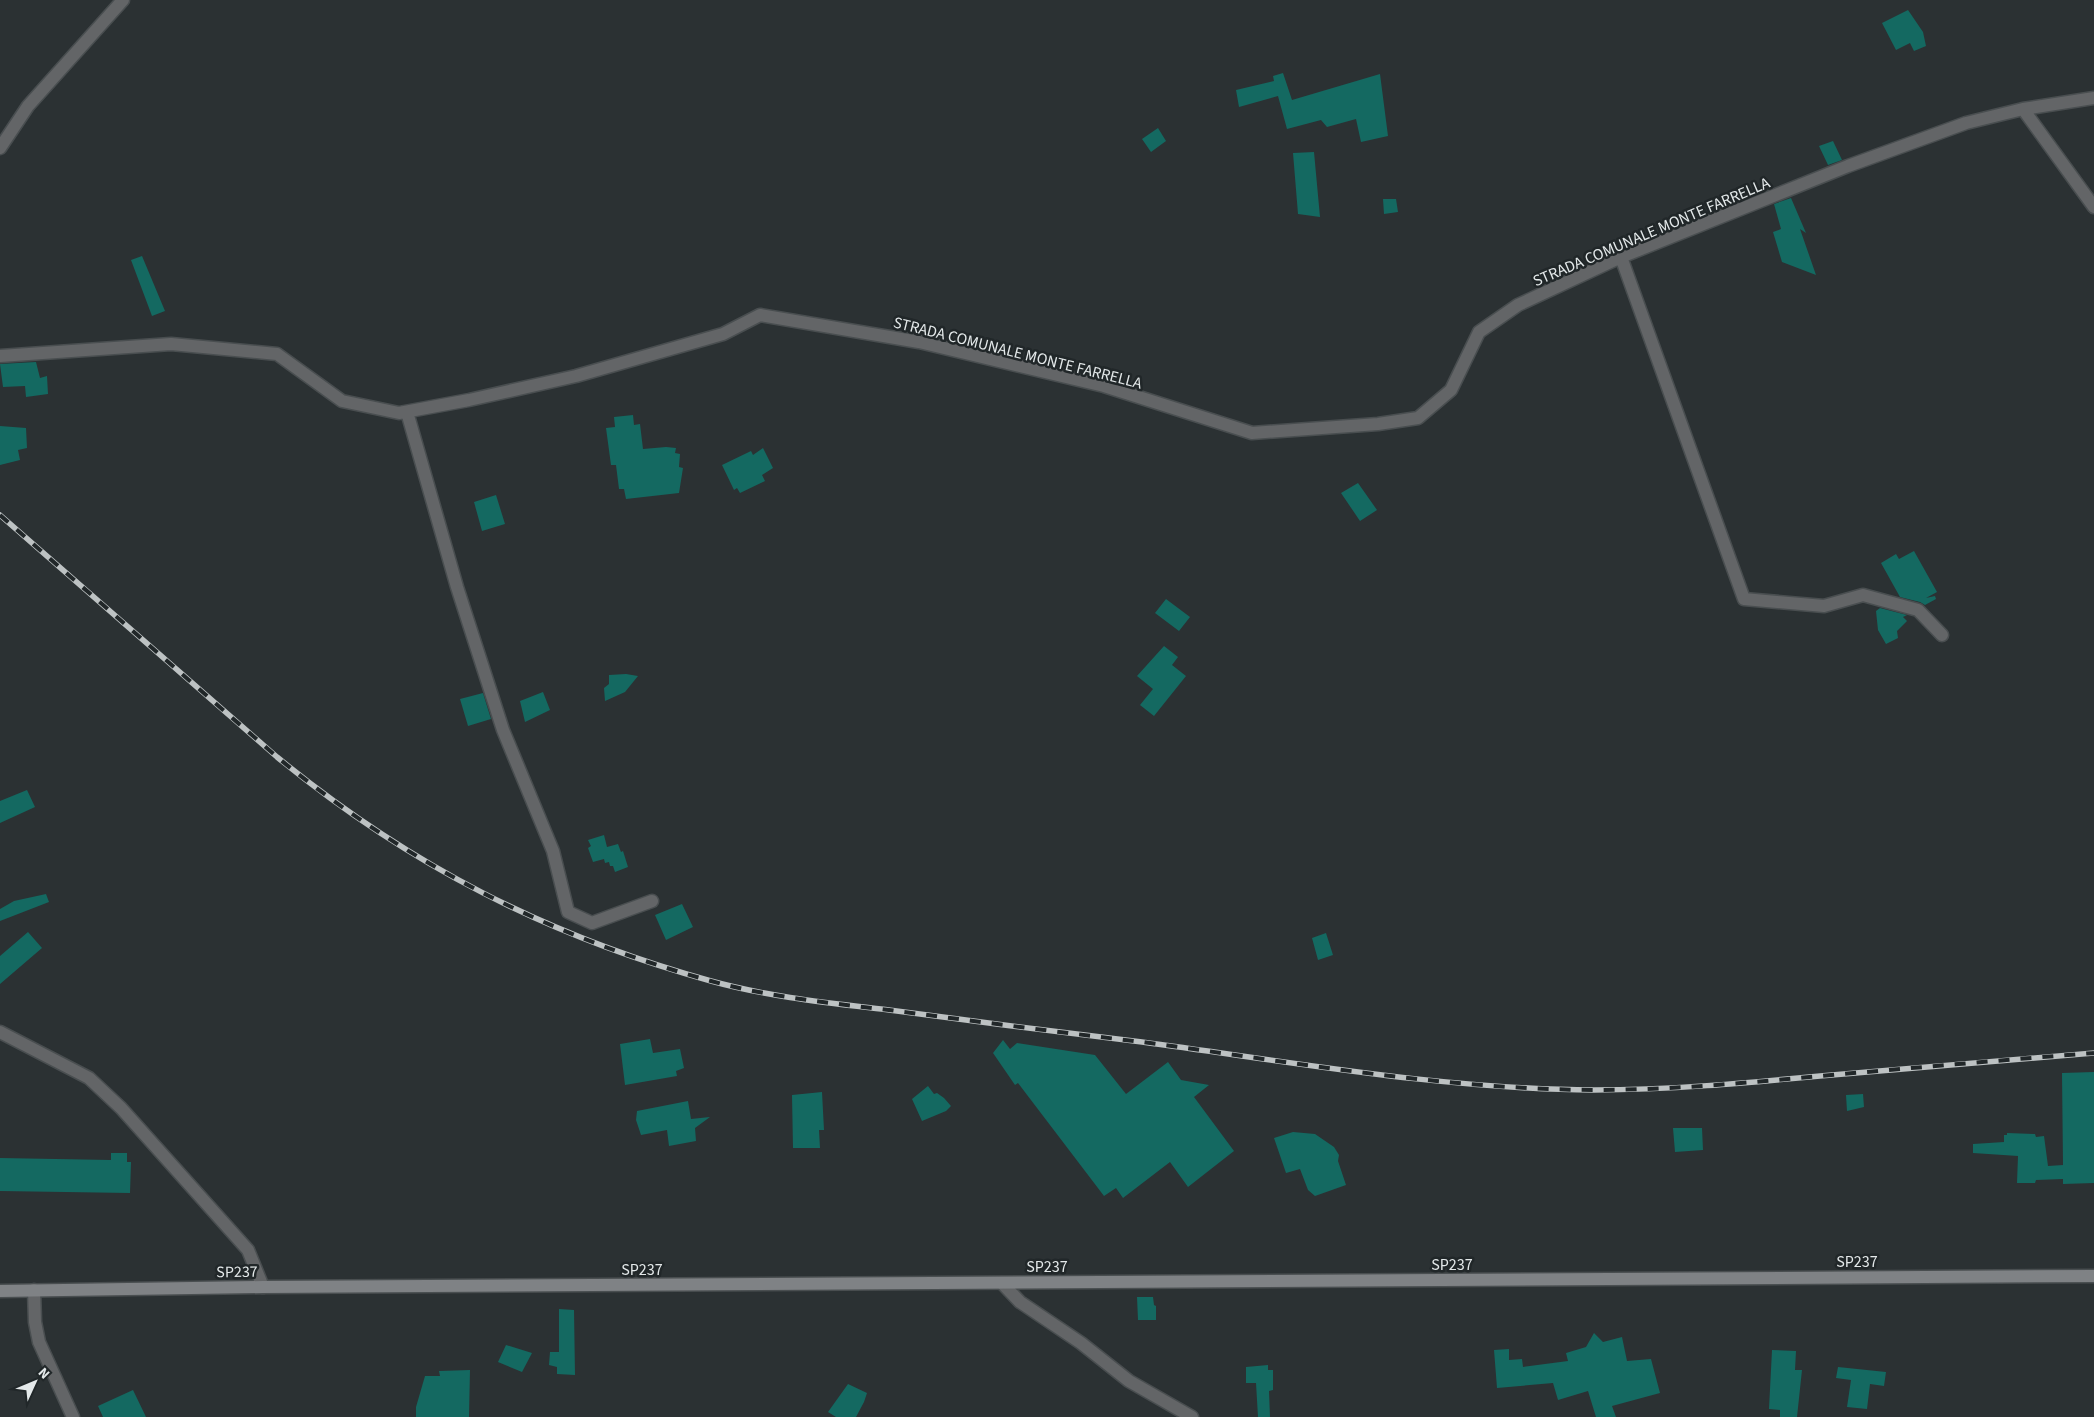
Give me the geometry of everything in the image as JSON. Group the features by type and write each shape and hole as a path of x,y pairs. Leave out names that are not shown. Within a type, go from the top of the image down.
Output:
{"main road":[{"name":"SP237","path":"0,1290 2094,1276"}],"street":[{"path":"0,148 28,106 123,0"},
{"name":"STRADA COMUNALE MONTE FARRELLA","path":"0,356 171,344 276,354 342,401 399,413 576,376 722,334 760,316 919,342 1104,386 1252,433 1378,424 1418,418 1452,390 1479,332 1518,305 1621,257 1848,166 1966,123 2023,109 2094,98"},
{"path":"2023,109 2094,207"},
{"path":"1621,257 1744,599 1824,606 1863,595 1918,610 1942,635"},
{"path":"407,412 457,587 503,730 553,851 568,912 592,923 652,901"},
{"path":"0,1032 89,1078 121,1108 248,1250 263,1287"},
{"path":"1002,1283 1020,1302 1081,1343 1129,1381 1192,1417"},
{"path":"34,1290 35,1322 39,1342 73,1417"}],"building":[{"path":"1908,10 1923,32 1926,46 1914,51 1910,43 1896,50 1882,23"},
{"path":"1283,73 1292,100 1380,74 1388,136 1361,142 1356,119 1327,127 1321,120 1287,129 1278,96 1239,107 1236,90 1274,81 1273,76"},
{"path":"1158,128 1166,141 1151,152 1142,139"},
{"path":"1833,141 1842,160 1828,165 1819,146"},
{"path":"1314,152 1320,217 1298,214 1293,153"},
{"path":"1791,198 1806,233 1800,229 1816,275 1782,262 1773,232 1781,229 1774,204"},
{"path":"1383,199 1396,199 1398,212 1384,214"},
{"path":"142,256 165,311 152,316 131,260"},
{"path":"36,362 40,378 47,376 48,394 26,397 25,386 3,387 0,364"},
{"path":"633,415 634,425 640,424 643,449 676,448 675,453 680,454 679,467 683,468 679,493 626,499 624,489 619,489 616,465 611,465 606,428 615,427 614,417"},
{"path":"0,426 26,428 27,448 18,450 20,460 0,465"},
{"path":"763,448 773,468 762,475 765,481 740,493 737,488 734,490 722,465 751,451 753,455"},
{"path":"1358,483 1377,510 1360,521 1341,493"},
{"path":"496,495 505,524 482,531 474,502"},
{"path":"1914,551 1937,592 1926,598 1935,596 1936,599 1925,605 1900,597 1881,563 1896,554 1899,559"},
{"path":"1166,599 1190,617 1179,631 1155,613"},
{"path":"1880,608 1907,615 1903,617 1907,621 1897,631 1898,638 1886,644 1878,630 1876,611"},
{"path":"1164,646 1178,657 1172,665 1186,676 1154,716 1140,705 1153,689 1137,676"},
{"path":"626,674 638,676 625,692 605,701 604,688 609,684 609,675"},
{"path":"543,692 550,710 525,722 520,701"},
{"path":"483,693 491,719 468,726 460,699"},
{"path":"27,790 35,807 0,823 0,801"},
{"path":"604,835 607,847 618,844 621,852 623,851 628,867 615,872 613,866 610,866 609,862 605,863 604,859 593,862 588,848 591,846 588,840"},
{"path":"46,894 49,902 0,921 0,909 14,901"},
{"path":"682,904 693,927 666,940 655,915"},
{"path":"28,932 42,948 0,984 0,956"},
{"path":"1326,933 1333,955 1318,960 1312,938"},
{"path":"650,1039 653,1053 680,1049 684,1068 676,1071 677,1076 625,1085 620,1044"},
{"path":"1003,1040 1010,1049 1017,1043 1095,1055 1126,1094 1168,1062 1181,1080 1209,1085 1194,1097 1234,1151 1188,1187 1170,1162 1123,1198 1116,1188 1104,1196 1018,1083 1015,1085 993,1053"},
{"path":"2094,1072 2094,1183 2063,1184 2063,1179 2036,1180 2035,1183 2017,1183 2018,1156 1973,1153 1973,1144 2004,1142 2004,1135 2007,1135 2007,1133 2035,1134 2036,1137 2044,1136 2048,1166 2063,1165 2062,1073"},
{"path":"928,1086 934,1094 937,1093 951,1106 946,1111 922,1121 912,1099"},
{"path":"822,1092 824,1130 819,1130 820,1148 793,1148 792,1095"},
{"path":"1863,1094 1864,1107 1847,1111 1846,1095"},
{"path":"688,1101 691,1119 710,1117 695,1128 696,1141 669,1146 667,1130 641,1135 636,1120 637,1111"},
{"path":"1673,1128 1702,1128 1703,1150 1675,1152"},
{"path":"1293,1132 1315,1134 1334,1147 1339,1155 1338,1161 1346,1185 1315,1196 1308,1190 1300,1169 1286,1173 1274,1138"},
{"path":"111,1153 127,1153 127,1162 131,1162 130,1193 0,1191 0,1158 111,1160"},
{"path":"1137,1297 1153,1297 1154,1305 1156,1306 1156,1320 1138,1320"},
{"path":"559,1309 574,1310 575,1375 557,1374 557,1367 549,1365 550,1352 559,1352"},
{"path":"1594,1333 1603,1342 1622,1337 1627,1361 1651,1359 1660,1393 1612,1406 1616,1417 1596,1417 1588,1391 1558,1400 1553,1383 1497,1388 1494,1350 1509,1349 1509,1360 1522,1359 1523,1367 1568,1361 1566,1353 1586,1347"},
{"path":"506,1345 532,1353 522,1372 498,1362"},
{"path":"1772,1350 1796,1351 1795,1370 1802,1370 1797,1417 1780,1417 1780,1410 1769,1409"},
{"path":"1268,1365 1268,1370 1273,1370 1273,1390 1269,1391 1270,1417 1258,1417 1256,1383 1246,1383 1246,1367"},
{"path":"1838,1367 1886,1372 1884,1386 1870,1384 1867,1409 1847,1407 1851,1380 1836,1378"},
{"path":"470,1370 469,1417 416,1417 416,1407 425,1376 440,1376 439,1371"},
{"path":"848,1384 867,1393 864,1402 856,1417 836,1417 828,1412"},
{"path":"133,1390 146,1417 103,1417 98,1406"}],"railway":[{"path":"0,515 277,757 327,796 378,831 482,893 537,919 651,963 733,987 800,999 1142,1042 1367,1073 1480,1085 1537,1088 1622,1090 1707,1086 2094,1053"}]}
